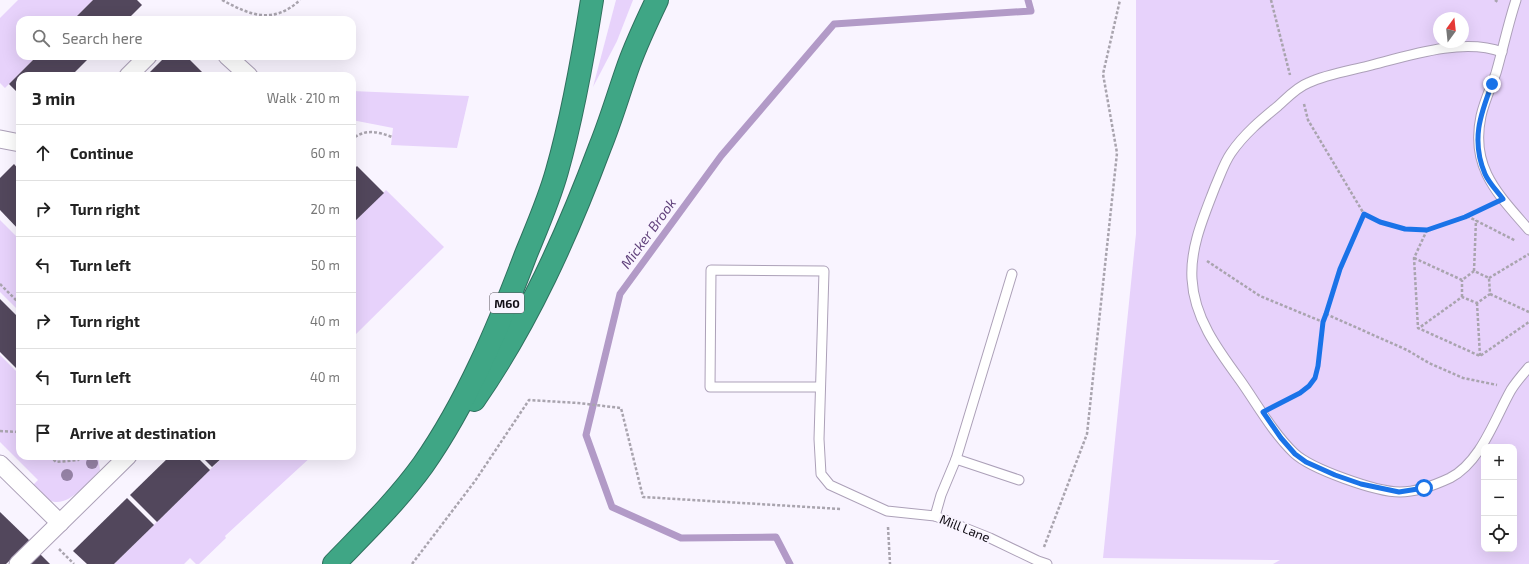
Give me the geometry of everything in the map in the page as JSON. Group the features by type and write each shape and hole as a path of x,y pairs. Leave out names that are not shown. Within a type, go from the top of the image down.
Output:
{"highway":[{"name":"M60","path":"334,564 384,514 432,451 463,398 489,346 546,205 557,171 573,105 592,0"},
{"name":"M60","path":"432,451 464,414 491,375 514,337 542,282 563,238 600,147 629,63 657,0"}],"street":[{"path":"132,72 144,60"},
{"path":"231,60 245,72"},
{"path":"0,139 16,142"},
{"path":"18,564 124,460"},
{"path":"0,464 60,523"}],"lane":[{"path":"1516,0 1507,27 1502,52 1481,114 1477,135 1480,155 1486,174 1503,199 1529,230"},
{"path":"1502,52 1492,48 1478,46 1434,50 1327,76 1306,83 1251,130 1231,153 1223,167 1206,211 1194,252 1192,279 1196,301 1204,327 1216,347 1281,438 1295,454 1306,462 1335,475 1361,484 1399,492 1424,488 1451,478 1466,466 1479,449 1512,388 1529,367"},
{"name":"Mill Lane","path":"820,387 710,387 711,270 824,271 819,439 820,474 830,485 887,511 936,516 990,538 1047,564"},
{"path":"936,516 941,495 956,459 1012,274"},
{"path":"956,459 1019,480"}],"path":[{"path":"222,0 243,11 256,15 283,12 300,0"},
{"path":"1038,561 1087,434 1117,153 1103,74 1120,0"},
{"path":"1271,0 1297,90 1308,120 1364,214 1380,222 1405,229 1427,230 1467,216 1503,199"},
{"path":"356,136 368,132 379,132 392,137"},
{"path":"1263,412 1300,393 1309,386 1315,378 1318,366 1323,322 1340,269 1364,214"},
{"path":"1467,216 1522,244"},
{"path":"1474,271 1476,220"},
{"path":"1418,328 1414,258 1427,230"},
{"path":"1194,252 1260,296 1323,322"},
{"path":"1489,278 1529,254"},
{"path":"1414,258 1462,280"},
{"path":"1474,271 1489,278"},
{"path":"1462,280 1474,271"},
{"path":"1489,278 1490,294"},
{"path":"1462,280 1462,296"},
{"path":"0,284 16,300"},
{"path":"1477,303 1490,294"},
{"path":"1490,294 1529,312"},
{"path":"1418,328 1462,296"},
{"path":"1462,296 1477,303"},
{"path":"1477,303 1480,356"},
{"path":"1326,314 1407,350 1429,363 1463,378 1512,388"},
{"path":"1480,356 1529,322"},
{"path":"1418,328 1480,356"},
{"path":"412,564 475,481 529,400 578,402 621,408 643,497 847,509"},
{"path":"0,431 16,432"},
{"path":"54,460 56,462 78,460"},
{"path":"887,511 890,564"}],"shaded area":[{"path":"18,0 93,0 77,16 16,16 16,60 33,60 21,72 16,72 16,77 5,88 0,83 0,18"},
{"path":"616,0 633,0 617,41 593,87"},
{"path":"1136,0 1529,0 1529,564 1273,564 1280,560 1103,558 1136,234"},
{"path":"356,91 469,96 457,148 391,145 393,128 356,121"},
{"path":"386,190 444,247 356,334 356,220"},
{"path":"0,220 16,236 16,308 0,292"},
{"path":"0,355 16,371 16,458 0,442"},
{"path":"18,460 99,460 100,470 77,493 63,501 56,502 45,497 33,485 38,480"},
{"path":"220,460 308,460 225,536 226,538 199,564 196,564 190,558 184,564 114,564"}],"building":[{"path":"93,0 137,0 142,5 131,16 77,16"},
{"path":"33,60 87,60 75,72 21,72"},
{"path":"162,60 190,60 202,72 150,72"},
{"path":"16,77 16,91 9,84"},
{"path":"14,164 16,166 16,227 0,210 0,178"},
{"path":"357,166 384,193 356,220"},
{"path":"0,299 16,315 16,368 0,352"},
{"path":"166,460 200,460 210,470 157,522 130,495"},
{"path":"205,460 220,460 212,467"},
{"path":"127,498 154,525 114,564 87,564 73,551"},
{"path":"0,512 30,541 6,564 0,564"},
{"path":"40,554 50,564 30,564"}],"waterway":[{"name":"Micker Brook","path":"790,564 776,537 681,538 612,507 586,435 620,294 721,156 834,24 1031,11 1028,0"}],"route":[{"path":"1424,488 1399,492 1361,484 1335,475 1306,462 1295,454 1281,438 1263,412 1300,393 1309,386 1315,378 1318,366 1323,322 1340,269 1364,214 1380,222 1405,229 1427,230 1465,217 1503,199 1486,174 1480,155 1477,135 1481,114 1492,84"}]}
